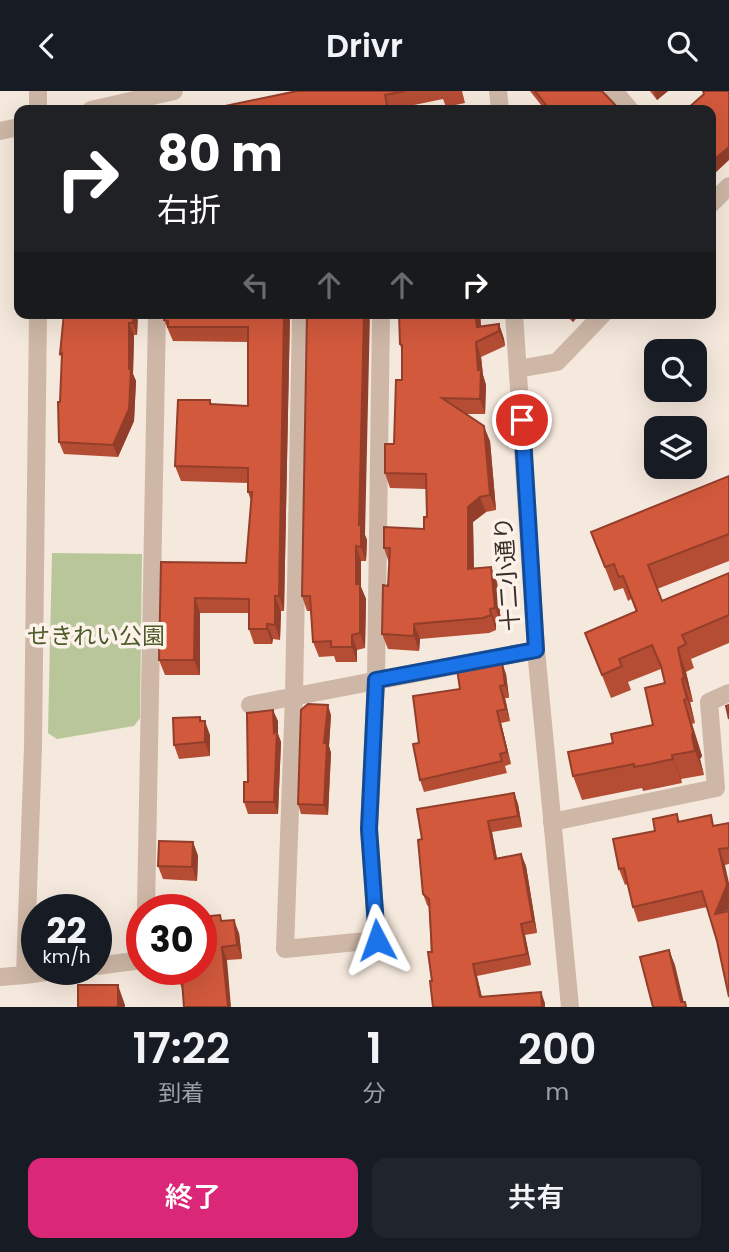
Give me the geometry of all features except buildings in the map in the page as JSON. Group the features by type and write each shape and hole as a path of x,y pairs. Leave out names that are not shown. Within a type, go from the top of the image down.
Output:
{"street":[{"path":"113,105 174,91"},
{"path":"614,91 627,105"},
{"path":"716,198 729,186"},
{"path":"28,894 33,747 38,319"},
{"path":"146,894 157,319"},
{"path":"301,319 294,696 285,949 377,940 369,829 376,680 381,319"},
{"name":"十二小通り","path":"515,319 536,650 570,1007"},
{"path":"519,369 557,362 598,319"},
{"path":"250,705 536,650"},
{"path":"552,822 716,788 709,702 729,693"},
{"path":"0,977 21,975"}],"green space":[{"name":"せきれい公園","path":"52,553 142,554 140,718 134,726 57,739 48,733"}],"route":[{"path":"377,940 369,829 376,680 536,650 522,420"}]}
